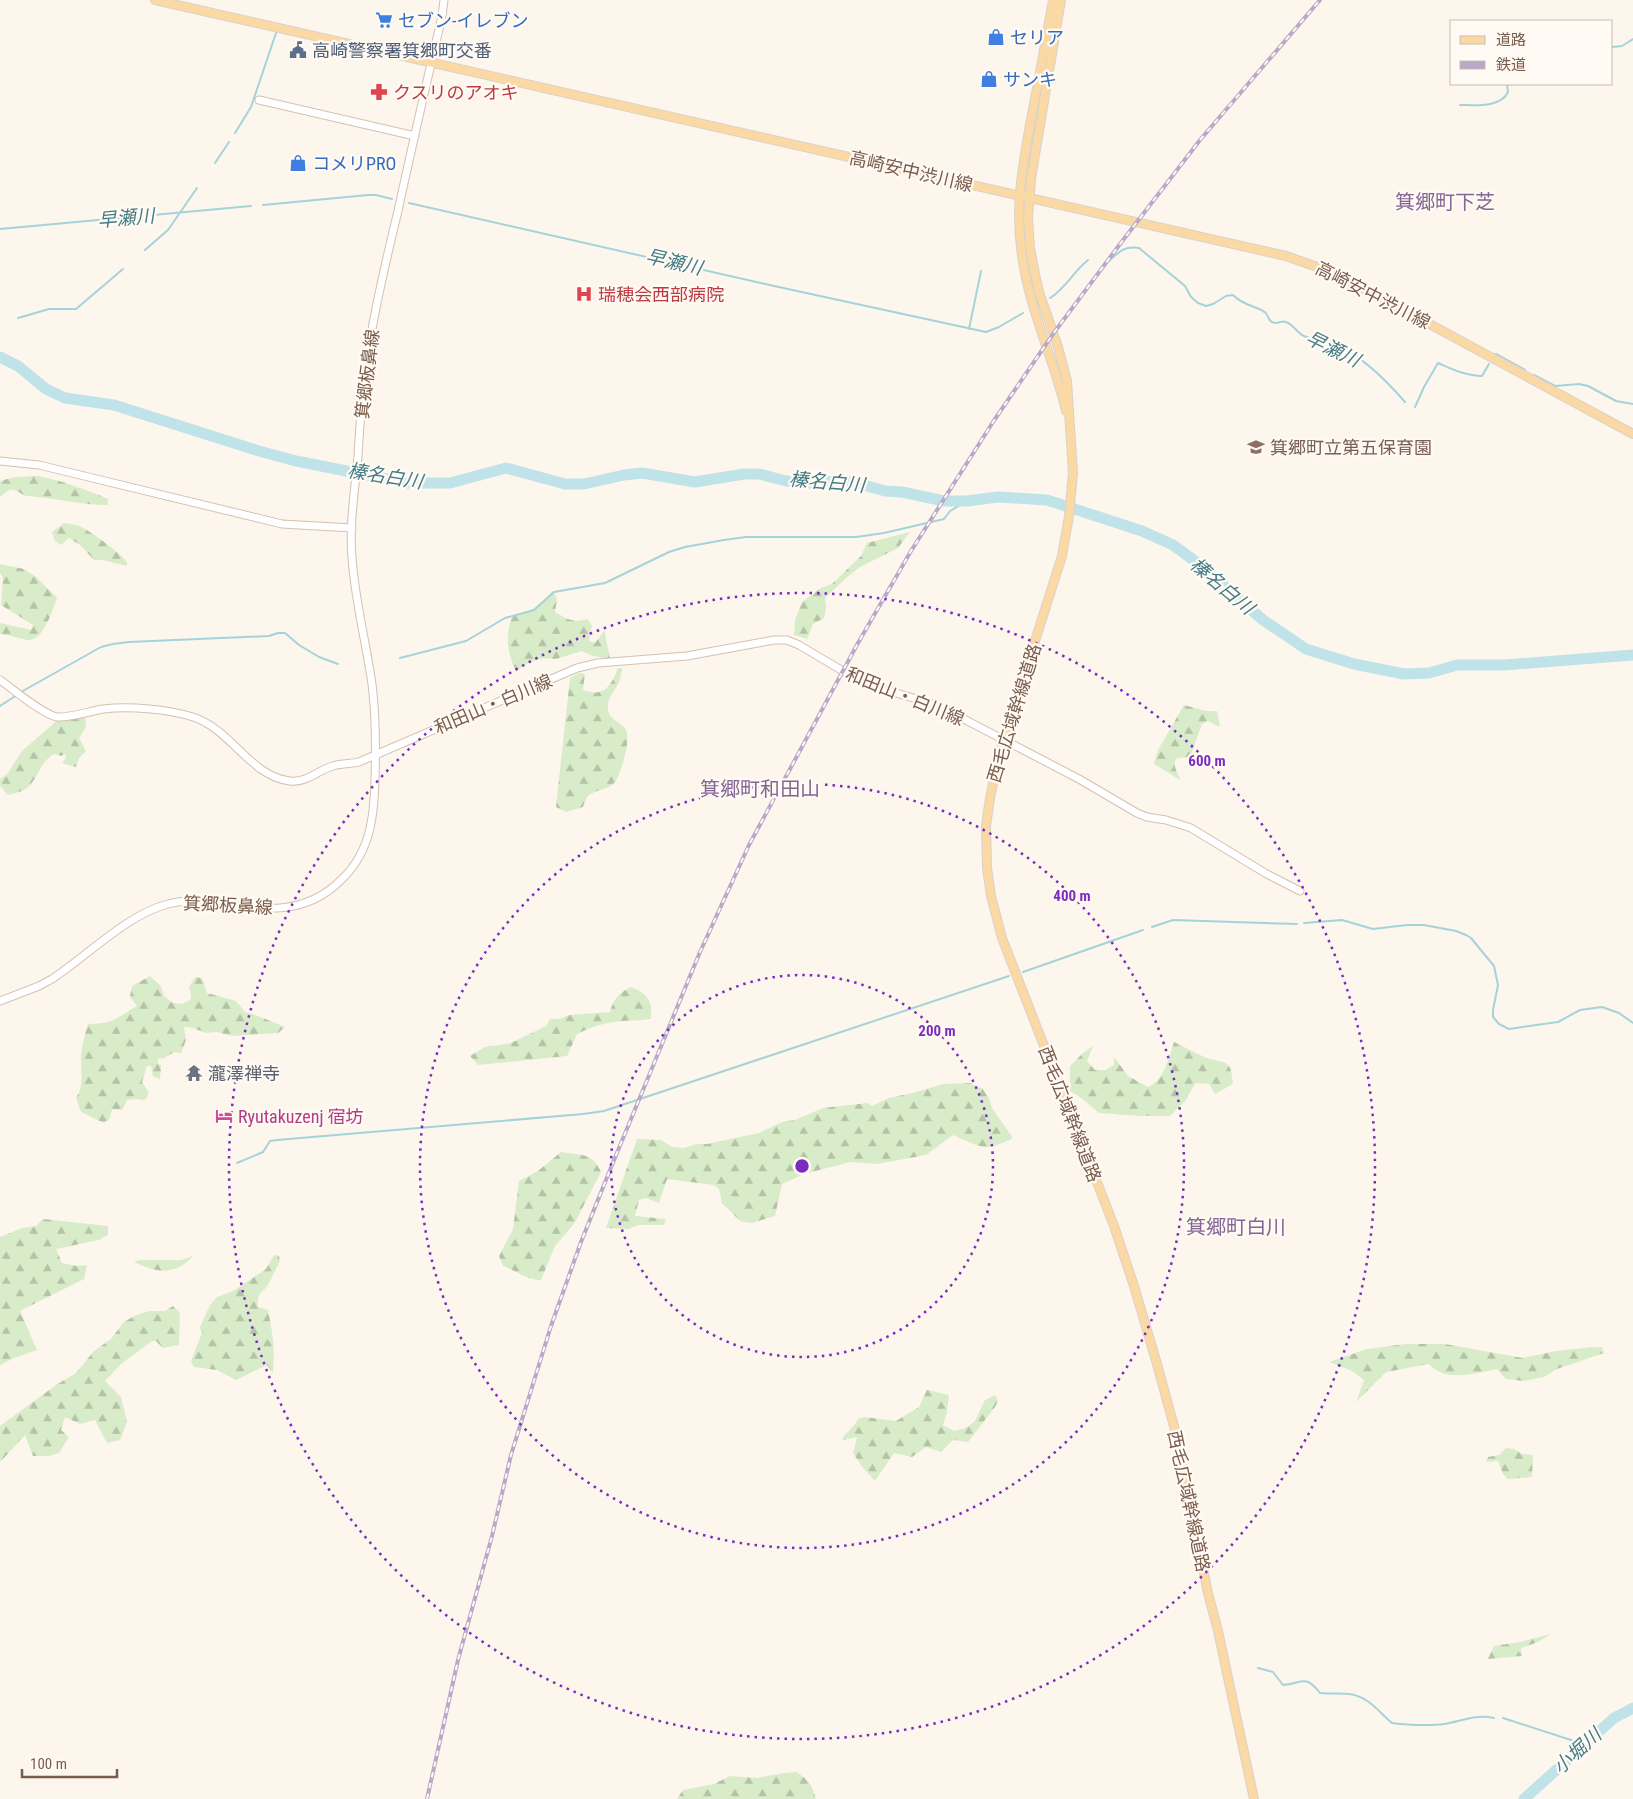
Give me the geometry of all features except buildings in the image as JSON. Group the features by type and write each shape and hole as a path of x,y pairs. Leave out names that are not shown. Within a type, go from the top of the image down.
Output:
{"main road":[{"name":"高崎安中渋川線","path":"155,0 1286,256 1332,272 1633,434"},
{"name":"箕郷板鼻線","path":"0,1001 30,990 52,979 139,916 162,906 177,902 194,901 274,909 309,902 325,894 341,880 352,867 368,838 374,802 375,712 372,682 353,572 351,542 359,436 373,325 444,0"},
{"name":"西毛広域幹線道路","path":"1053,0 1019,196 1022,260 1028,289 1048,348 1071,430"},
{"name":"西毛広域幹線道路","path":"1061,0 1029,198 1030,248 1039,292 1058,347 1067,381 1073,473 1066,540 1004,741 992,789 986,826 987,868 995,915 1019,983 1114,1226 1157,1364 1175,1430 1208,1593 1254,1799"},
{"path":"259,100 415,136"},
{"path":"0,461 39,465 282,524 352,528"},
{"name":"和田山・白川線","path":"376,754 577,668 598,663 688,656 780,639 787,640 799,645 853,678 869,685 937,705 1079,779 1136,813 1191,828 1265,873 1300,891"},
{"path":"0,680 44,711 59,717 124,708 175,712 203,720 218,729 263,770 289,781 305,779 329,767 359,762 376,754"}],"green space":[{"path":"38,476 99,495 108,499 108,505 27,496 12,490 0,497 0,481 15,477"},
{"path":"64,523 82,527 123,557 127,562 127,566 94,560 80,545 69,538 61,545 55,541 52,532"},
{"path":"910,532 898,548 860,567 825,598 824,618 813,624 807,639 794,635 795,620 802,602 821,588 832,584 861,556 867,543"},
{"path":"0,564 24,569 36,577 57,598 43,631 33,639 27,640 0,634 0,623 31,630 33,625 1,605 3,578 0,573"},
{"path":"553,591 557,599 555,612 571,620 588,619 592,626 589,641 595,643 605,630 610,659 593,656 582,651 556,659 543,658 530,662 516,671 508,644 508,631 512,617 534,609"},
{"path":"618,668 622,668 618,684 608,704 608,711 624,727 627,735 625,757 620,772 612,785 588,796 583,807 566,812 556,807 570,678 579,673 585,674 583,690 590,692 601,691 606,689 613,680"},
{"path":"1184,705 1206,711 1217,711 1220,727 1208,721 1202,724 1191,755 1189,757 1177,758 1175,761 1180,780 1154,764 1158,750"},
{"path":"85,716 86,727 79,738 86,751 79,758 76,767 62,763 66,758 65,754 61,756 55,754 46,760 27,788 8,795 0,786 0,779 8,773 22,751 60,718"},
{"path":"150,976 161,986 164,996 173,1003 182,1004 190,1000 189,987 195,977 202,978 207,993 236,1001 245,1012 285,1027 278,1033 232,1036 217,1032 206,1033 190,1027 184,1027 186,1040 181,1053 174,1052 158,1059 158,1064 161,1065 160,1079 153,1076 151,1066 147,1066 142,1082 149,1093 145,1100 127,1100 122,1110 112,1109 110,1118 104,1123 81,1112 76,1097 79,1093 82,1077 81,1055 88,1024 104,1023 119,1017 137,1006 130,997 132,986"},
{"path":"631,987 641,992 648,999 651,1008 650,1019 610,1022 582,1031 577,1034 567,1056 478,1065 470,1056 485,1047 511,1043 546,1026 550,1019 559,1019 570,1015 610,1012 618,996"},
{"path":"1174,1042 1207,1058 1227,1064 1231,1070 1233,1084 1215,1094 1209,1084 1195,1083 1186,1100 1170,1116 1099,1113 1070,1091 1070,1066 1093,1046 1087,1061 1095,1070 1105,1070 1114,1065 1114,1057 1128,1076 1148,1087 1154,1084 1162,1074"},
{"path":"970,1083 983,1089 989,1098 992,1108 1013,1138 995,1146 983,1147 953,1135 926,1155 877,1164 850,1162 804,1174 782,1184 775,1216 752,1223 740,1221 722,1203 719,1189 714,1185 667,1179 659,1203 646,1198 639,1200 635,1216 666,1219 664,1225 638,1225 629,1229 606,1228 637,1139 661,1140 672,1147 684,1148 759,1133 782,1122 795,1120 823,1108 868,1103 872,1106 889,1098 943,1084"},
{"path":"561,1152 589,1157 601,1172 574,1224 555,1246 541,1280 536,1280 503,1266 499,1256 513,1229 519,1181 538,1171"},
{"path":"43,1219 108,1226 108,1235 99,1240 56,1249 62,1263 77,1266 87,1265 84,1279 20,1311 37,1350 0,1365 0,1237 22,1228 36,1226"},
{"path":"274,1255 279,1256 280,1261 269,1283 259,1295 258,1302 258,1307 268,1310 273,1341 273,1373 267,1365 236,1380 217,1370 194,1367 191,1361 202,1333 200,1327 210,1305 217,1297 233,1291 266,1269"},
{"path":"193,1256 179,1267 165,1271 150,1269 134,1262 140,1260 181,1260"},
{"path":"173,1306 180,1313 179,1345 163,1348 156,1341 152,1341 121,1364 105,1381 121,1397 127,1422 120,1440 107,1443 95,1420 80,1424 65,1417 61,1430 69,1437 59,1453 49,1456 33,1456 25,1435 0,1462 0,1426 56,1385 76,1373 94,1351 111,1339 124,1322 136,1315 150,1311 165,1311"},
{"path":"1406,1344 1445,1344 1523,1358 1556,1351 1593,1347 1602,1347 1604,1353 1557,1369 1544,1377 1524,1381 1506,1379 1497,1369 1452,1375 1436,1370 1429,1364 1386,1372 1356,1402 1364,1380 1352,1371 1329,1362 1367,1349"},
{"path":"927,1390 949,1395 943,1425 954,1431 966,1428 975,1421 985,1400 995,1395 998,1401 968,1442 953,1440 941,1452 926,1447 912,1457 894,1453 875,1481 853,1453 857,1437 843,1440 843,1437 858,1419 864,1417 896,1421 919,1407"},
{"path":"1506,1448 1514,1449 1522,1454 1533,1455 1532,1477 1508,1479 1503,1474 1498,1461 1486,1462 1488,1457 1499,1455"},
{"path":"1551,1634 1538,1642 1521,1648 1522,1656 1488,1659 1494,1646"},
{"path":"796,1772 809,1783 816,1799 677,1799 683,1790 714,1784 730,1776 757,1778"}],"waterway":[{"path":"235,133 251,107 276,33"},
{"path":"1613,47 1622,46 1633,39"},
{"path":"1460,105 1487,105 1500,101 1508,92 1507,85"},
{"path":"215,163 229,142"},
{"path":"145,250 168,230 197,188"},
{"name":"早瀬川","path":"263,205 368,195 392,199"},
{"name":"早瀬川","path":"409,203 986,332 1023,313"},
{"name":"早瀬川","path":"0,229 251,206"},
{"name":"早瀬川","path":"1109,261 1122,250 1139,248 1185,286 1191,297 1198,303 1206,306 1226,296 1233,295 1237,299 1266,313 1272,322 1286,322 1304,336 1334,344 1354,355 1390,385 1405,402"},
{"name":"早瀬川","path":"1050,298 1088,260"},
{"path":"18,318 49,309 76,309 123,269"},
{"path":"969,329 981,271"},
{"name":"早瀬川","path":"1494,355 1496,354 1525,370"},
{"name":"榛名白川","path":"0,357 18,366 46,389 65,398 114,405 296,461 407,483 450,483 506,468 565,484 584,484 642,473 695,482 744,474 759,474 786,481 809,483 853,482 885,491 902,492 944,501 967,501 998,497 1047,500 1142,531 1173,545 1199,564 1263,620 1306,649 1354,664 1404,674 1429,673 1457,665 1504,665 1633,655"},
{"name":"早瀬川","path":"1415,407 1438,363 1476,376 1482,376 1489,364"},
{"name":"早瀬川","path":"1534,375 1555,386 1579,384 1588,386 1616,401 1633,404"},
{"path":"400,658 466,641 505,618 534,610 554,592 605,583 669,552 685,547 746,537 856,537 884,533 944,519 950,511 967,501"},
{"path":"21,692 101,647 129,642 269,636 285,633 299,645 319,657 338,664"},
{"path":"0,706 17,695"},
{"path":"1152,927 1173,920 1297,924"},
{"path":"1304,923 1342,920 1373,929 1424,925 1456,931 1466,935 1471,938 1494,966 1498,985 1493,1017 1499,1024 1509,1029 1558,1022 1580,1010 1602,1007 1619,1013 1633,1023"},
{"path":"1023,972 1143,930"},
{"path":"237,1163 263,1152 270,1141 277,1140 604,1111 1009,976"},
{"path":"1258,1668 1273,1672 1283,1685 1304,1681 1311,1683 1320,1693 1356,1695 1368,1701 1392,1723 1432,1725 1475,1717 1494,1718"},
{"name":"小堀川","path":"1524,1799 1614,1718 1633,1708"},
{"path":"1503,1718 1577,1742 1583,1746"}],"railway":[{"path":"427,1799 458,1660 492,1536 511,1455 551,1326 581,1242 612,1165 700,952 749,845 858,643 911,551 993,422 1053,334 1200,140 1320,0"}],"place":[{"name":"セブン-イレブン","path":"384,20"},
{"name":"セリア","path":"996,37"},
{"name":"高崎警察署箕郷町交番","path":"298,50"},
{"name":"サンキ","path":"989,79"},
{"name":"クスリのアオキ","path":"379,92"},
{"name":"コメリPRO","path":"298,163"},
{"name":"瑞穂会西部病院","path":"584,294"},
{"name":"箕郷町立第五保育園","path":"1256,447"},
{"name":"瀧澤禅寺","path":"194,1073"},
{"name":"Ryutakuzenj 宿坊","path":"224,1116"}],"district":[{"name":"箕郷町下芝","path":"1445,202"},
{"name":"箕郷町和田山","path":"760,789"},
{"name":"箕郷町白川","path":"1236,1227"}]}
